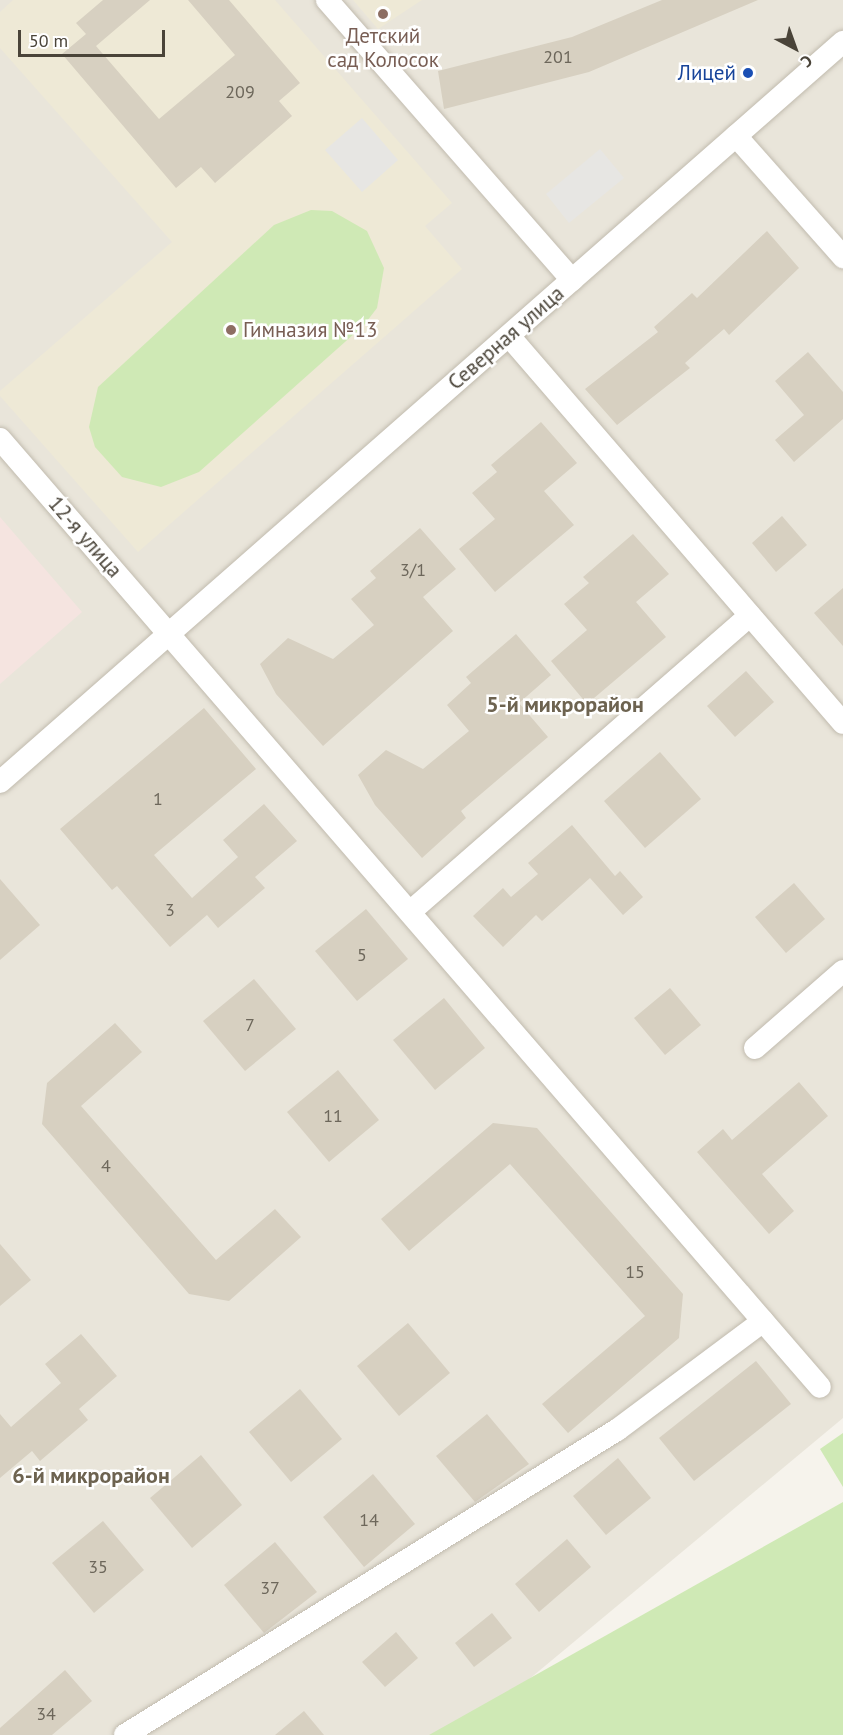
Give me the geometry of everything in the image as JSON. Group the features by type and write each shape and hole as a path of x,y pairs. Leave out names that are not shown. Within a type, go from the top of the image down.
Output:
{"street":[{"path":"327,0 572,280"},
{"name":"Северная улица","path":"0,782 843,42"},
{"path":"736,136 843,257"},
{"path":"509,336 843,723"},
{"name":"12-я улица","path":"0,439 820,1387"},
{"path":"410,912 750,615"},
{"path":"755,1048 843,971"},
{"path":"125,1735 617,1430 763,1321"}],"shaded area":[{"path":"0,0 843,0 843,1418 462,1735 0,1735"},
{"name":"Гимназия №13","path":"13,0 275,0 452,203 425,226 462,269 138,552 0,396 0,391 172,242 0,48 0,12"},
{"name":"Детский сад Колосок","path":"353,0 422,0 378,29"},
{"path":"362,118 398,160 362,192 325,150"},
{"path":"600,149 624,178 569,223 546,194"},
{"path":"0,517 82,612 0,684"}],"green space":[{"path":"311,210 332,211 367,231 384,268 377,308 364,325 199,472 161,487 122,477 95,447 89,427 98,387 274,225"},
{"path":"843,1433 843,1487 820,1449"},
{"path":"843,1502 843,1735 429,1735"}],"building":[{"path":"103,0 150,0 96,46 159,119 235,55 188,0 229,0 300,83 279,101 292,116 215,183 201,167 176,188 62,54 86,34 76,23"},
{"path":"662,0 758,0 589,72 444,109 438,71 572,37"},
{"path":"767,231 799,268 729,335 724,329 685,363 690,368 617,425 585,389 658,332 654,327 692,293 697,298"},
{"path":"808,352 843,392 843,419 794,462 775,440 804,415 775,381"},
{"path":"541,422 577,463 544,491 574,525 495,592 459,549 495,519 472,493 497,472 491,465"},
{"path":"782,516 807,545 776,572 752,543"},
{"path":"420,528 456,569 423,597 453,631 323,746 276,694 260,664 288,638 333,659 374,625 351,599 376,578 370,571"},
{"path":"633,534 669,574 636,602 666,637 587,704 551,661 587,630 564,604 589,583 583,577"},
{"path":"843,588 843,646 814,613"},
{"path":"516,634 551,675 519,703 548,737 461,811 466,818 422,858 375,805 358,775 386,750 423,769 469,731 447,705 471,683 466,677"},
{"path":"746,671 774,702 735,737 707,706"},
{"path":"204,708 256,769 154,855 192,898 238,857 223,840 264,804 297,841 255,877 265,888 218,928 207,915 170,947 117,886 112,890 60,829"},
{"path":"660,752 701,799 645,848 604,801"},
{"path":"572,825 615,876 620,871 643,897 623,915 590,878 542,921 536,915 503,947 473,916 503,888 511,897 538,874 528,863"},
{"path":"0,879 40,925 0,960"},
{"path":"794,883 825,919 786,953 755,917"},
{"path":"366,909 408,959 357,1001 315,951"},
{"path":"254,979 296,1029 245,1071 203,1021"},
{"path":"670,988 701,1025 665,1055 634,1018"},
{"path":"444,998 485,1048 435,1090 393,1040"},
{"path":"115,1023 142,1052 81,1106 216,1260 275,1209 301,1237 229,1301 189,1294 42,1124 47,1083"},
{"path":"338,1070 379,1120 329,1162 287,1112"},
{"path":"799,1082 828,1116 762,1174 794,1211 769,1234 697,1152 723,1129 732,1140"},
{"path":"493,1123 537,1128 683,1294 679,1338 568,1433 542,1404 645,1316 510,1164 409,1251 381,1219"},
{"path":"0,1244 31,1280 0,1306"},
{"path":"408,1323 450,1373 399,1416 357,1366"},
{"path":"81,1334 117,1376 79,1409 88,1420 40,1461 32,1451 0,1478 0,1414 11,1427 61,1383 45,1364"},
{"path":"756,1361 791,1404 694,1481 659,1438"},
{"path":"300,1389 342,1439 291,1482 249,1432"},
{"path":"487,1414 529,1464 475,1502 436,1456"},
{"path":"201,1455 242,1505 192,1548 150,1498"},
{"path":"618,1458 651,1498 606,1535 573,1496"},
{"path":"373,1474 415,1524 364,1567 323,1517"},
{"path":"103,1521 144,1570 94,1613 52,1563"},
{"path":"567,1539 591,1567 539,1612 515,1584"},
{"path":"275,1542 317,1592 264,1633 224,1585"},
{"path":"492,1613 512,1638 474,1667 455,1643"},
{"path":"396,1632 418,1658 385,1687 362,1662"},
{"path":"65,1670 92,1701 52,1735 0,1735 0,1728"},
{"path":"304,1711 324,1735 275,1735"}],"place":[{"name":"Детский сад Колосок","path":"383,14"},
{"name":"Лицей","path":"748,73"},
{"name":"Гимназия №13","path":"231,330"}],"district":[{"name":"5-й микрорайон","path":"565,705"},
{"name":"6-й микрорайон","path":"91,1476"}]}
